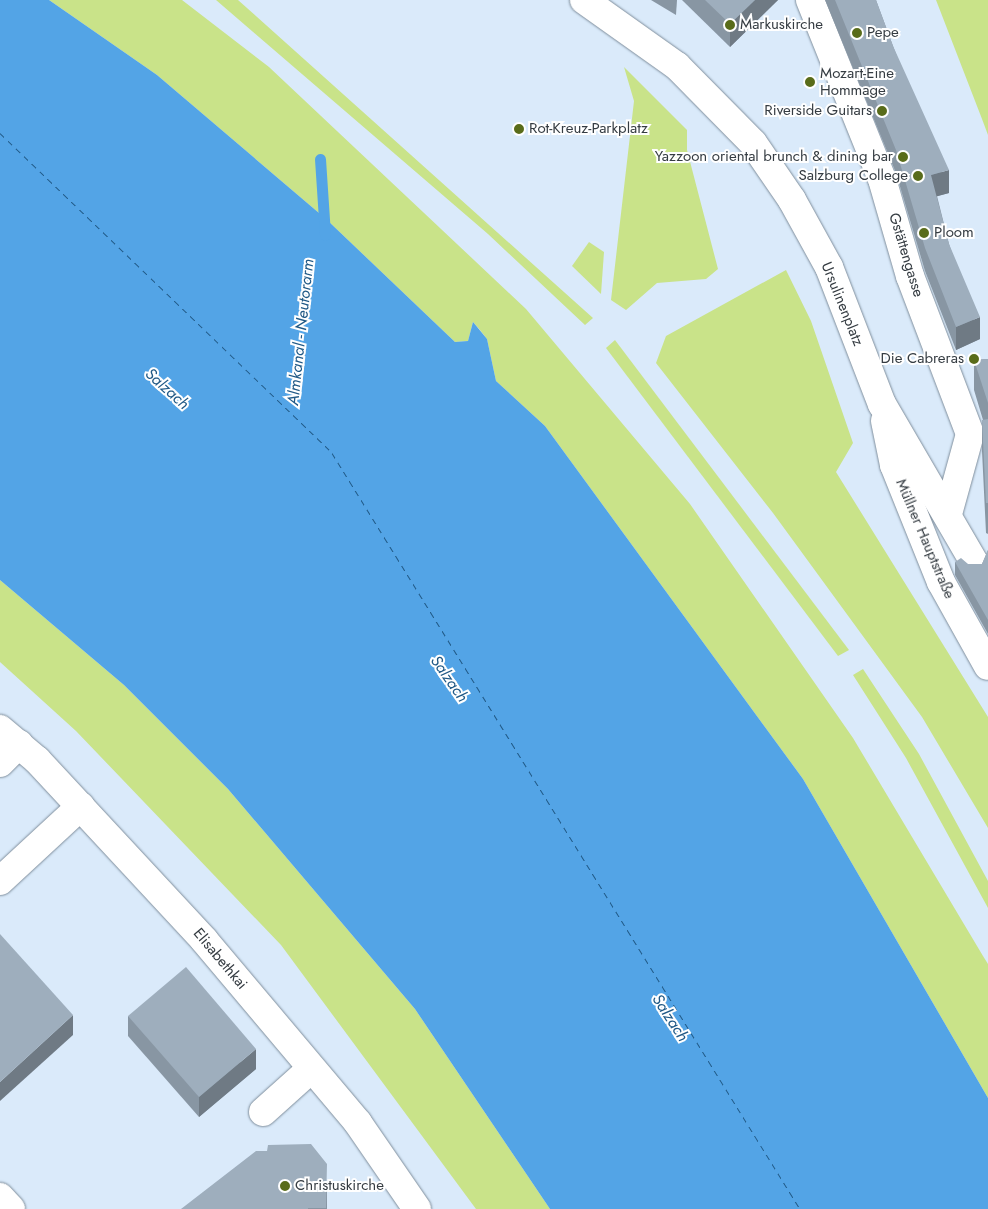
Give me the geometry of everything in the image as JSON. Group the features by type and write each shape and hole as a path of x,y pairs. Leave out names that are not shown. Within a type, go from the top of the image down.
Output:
{"street":[{"name":"Ursulinenplatz","path":"584,0 677,66 753,143 792,200 829,267 882,404 948,514 975,564"},
{"name":"Gstättengasse","path":"810,0 882,179 910,276 970,434 948,514"},
{"name":"Müllner Hauptstraße","path":"882,404 894,465 941,582 988,666"},
{"path":"0,763 9,736"},
{"name":"Elisabethkai","path":"9,736 81,806 204,940 358,1123 417,1209"},
{"path":"0,881 81,806"},
{"path":"263,1112 311,1069"},
{"path":"0,1197 11,1209"}],"green space":[{"path":"49,0 182,0 269,67 526,309 690,504 853,738 988,964 988,1098 803,779 545,426 496,381 487,339 480,330 473,322 468,341 455,342 326,219 157,75"},
{"path":"216,0 238,0 593,318 585,325 488,234"},
{"path":"936,0 988,0 988,135 982,119"},
{"path":"624,67 687,130 687,150 718,269 706,279 657,283 626,310 611,300 634,101"},
{"path":"589,242 604,252 601,294 572,266"},
{"path":"786,270 811,321 853,443 836,472 988,717 988,828 922,717 773,513 656,363 666,336"},
{"path":"615,340 849,650 838,656 606,348"},
{"path":"0,580 124,685 228,789 415,1009 550,1209 476,1209 281,945 76,731 0,662"},
{"path":"863,669 919,754 988,881 988,908 906,758 853,675"}],"water":[{"name":"Salzach","path":"0,0 49,0 157,75 326,219 455,342 468,341 473,322 487,339 496,381 545,426 803,779 988,1098 988,1209 550,1209 415,1009 228,789 124,685 0,580"}],"building":[{"path":"705,0 755,0 730,24"},
{"path":"835,0 876,0 893,46 949,170 931,175 949,244 980,317 956,327 925,248 896,150"},
{"path":"988,359 988,403 974,360"},
{"path":"988,419 988,503 986,503 982,420"},
{"path":"988,550 988,620 955,562 961,558 968,564 982,564"},
{"path":"0,934 73,1015 0,1082"},
{"path":"186,967 256,1049 199,1097 128,1016"},
{"path":"311,1144 327,1164 326,1208 181,1209 256,1151 267,1151 268,1145"}],"waterway":[{"name":"Almkanal - Neutorarm","path":"320,159 325,235"}],"ferry route":[{"path":"0,133 332,453 800,1209"}],"place":[{"name":"Markuskirche","path":"730,25"},
{"name":"Pepe","path":"857,33"},
{"name":"Mozart-Eine Hommage","path":"810,82"},
{"name":"Riverside Guitars","path":"882,111"},
{"name":"Rot-Kreuz-Parkplatz","path":"519,129"},
{"name":"Yazzoon oriental brunch & dining bar","path":"903,157"},
{"name":"Salzburg College","path":"918,176"},
{"name":"Ploom","path":"924,233"},
{"name":"Die Cabreras","path":"974,359"},
{"name":"Christuskirche","path":"285,1186"}]}
